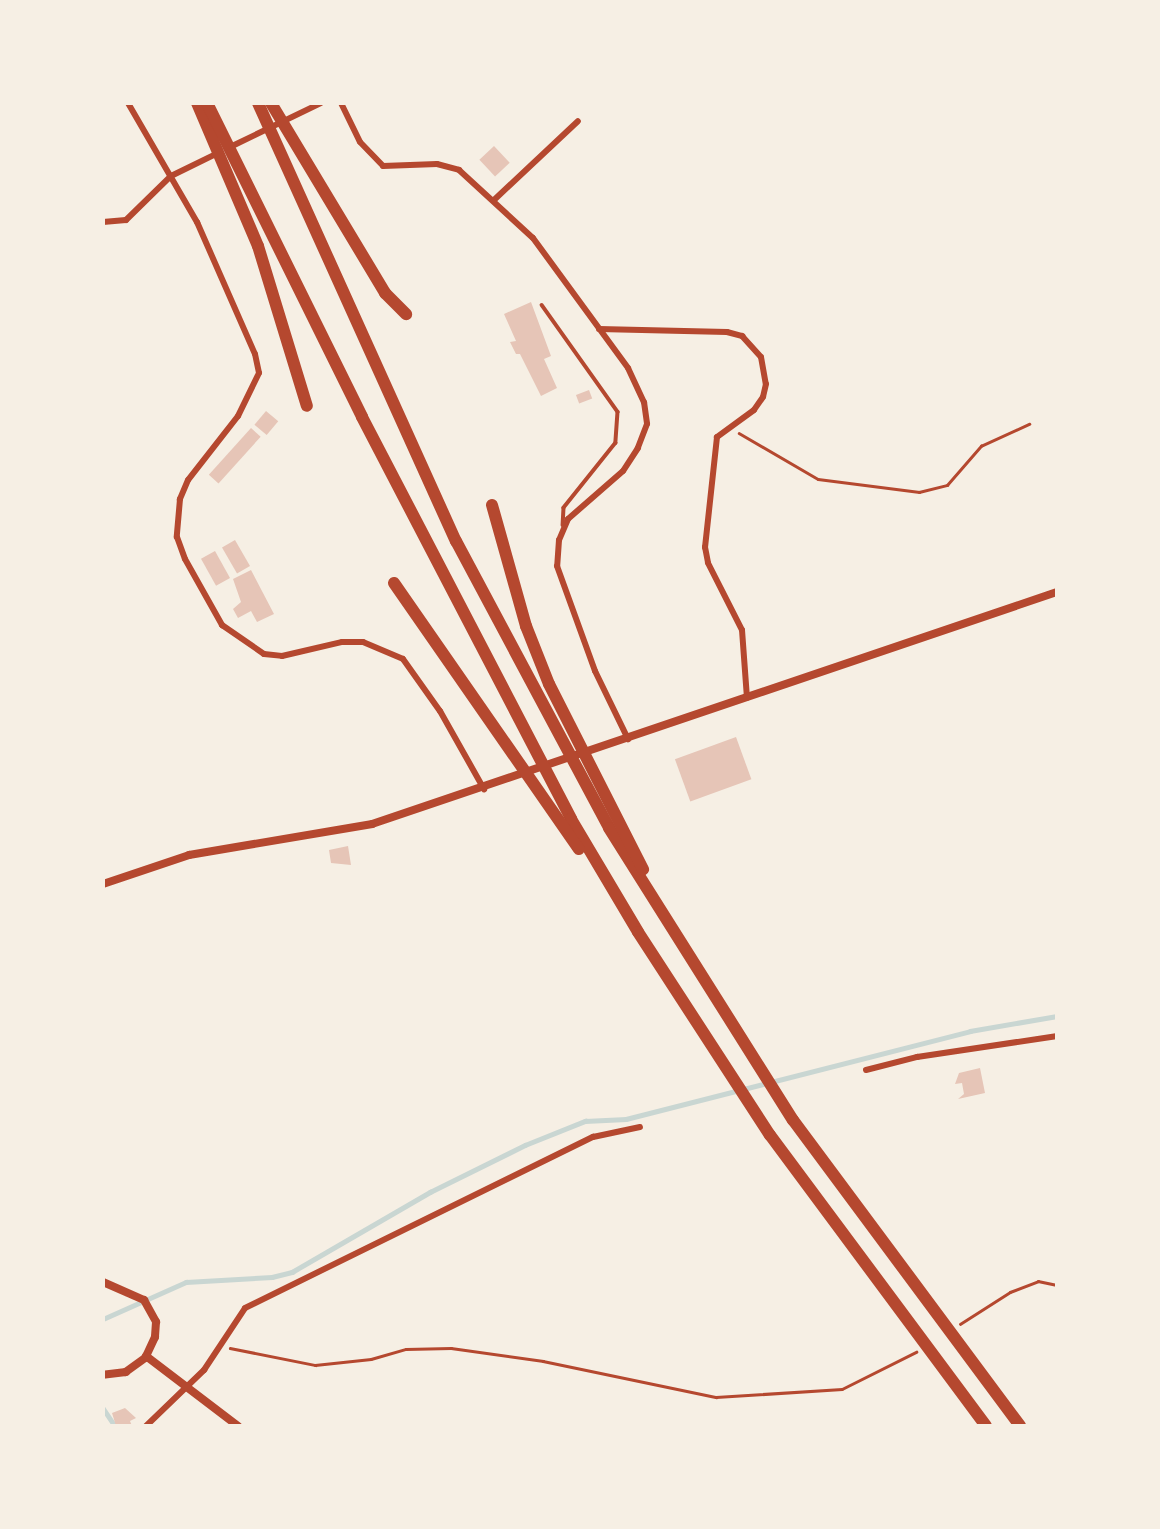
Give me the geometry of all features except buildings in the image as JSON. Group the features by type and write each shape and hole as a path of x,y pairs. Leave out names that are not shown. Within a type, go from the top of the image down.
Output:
{"highway":[{"path":"197,103 258,246 307,406"},
{"path":"207,103 513,712 638,932"},
{"path":"258,103 411,448 498,625 602,816 726,1018 862,1218 1020,1426"},
{"path":"271,103 385,293 405,314"},
{"path":"492,505 526,626 549,684 600,789 726,1018"},
{"path":"394,583 638,932 792,1166 986,1426"}],"street":[{"path":"128,103 197,222 255,354 259,373 239,416 188,480 180,499 177,537 185,559 222,625 264,654 282,656 342,642 363,642 404,659 440,711 484,789"},
{"path":"103,222 126,220 171,176 321,103"},
{"path":"341,103 360,142 383,166 437,164 459,170 533,238 628,368 644,402 647,424 623,471 568,519 563,531 557,566 561,583 628,739"},
{"path":"494,200 578,121"},
{"path":"599,329 742,336 761,357 766,384 754,410 728,425 717,437 705,547 708,563 742,630 747,698"},
{"path":"103,884 159,862 372,824 484,789 1057,592"},
{"path":"866,1070 917,1057 1057,1036"},
{"path":"146,1426 204,1370 218,1343 245,1308 593,1137 640,1127"},
{"path":"103,1282 132,1292 152,1311 155,1337 146,1356 125,1371 103,1375"},
{"path":"146,1356 238,1426"}],"lane":[{"path":"542,304 618,412 616,443 564,508 563,531"}],"path":[{"path":"728,425 818,480 919,492 947,485 981,446 1029,425"},
{"path":"1010,1292 1038,1281 1057,1285"},
{"path":"218,1343 315,1364 371,1359 406,1349 451,1348 543,1361 716,1397 832,1391 898,1365"}],"waterway":[{"path":"103,1319 186,1282 272,1277 292,1272 430,1192 525,1145 585,1121 626,1119 970,1031 1057,1016"},
{"path":"103,1408 115,1426"}]}
